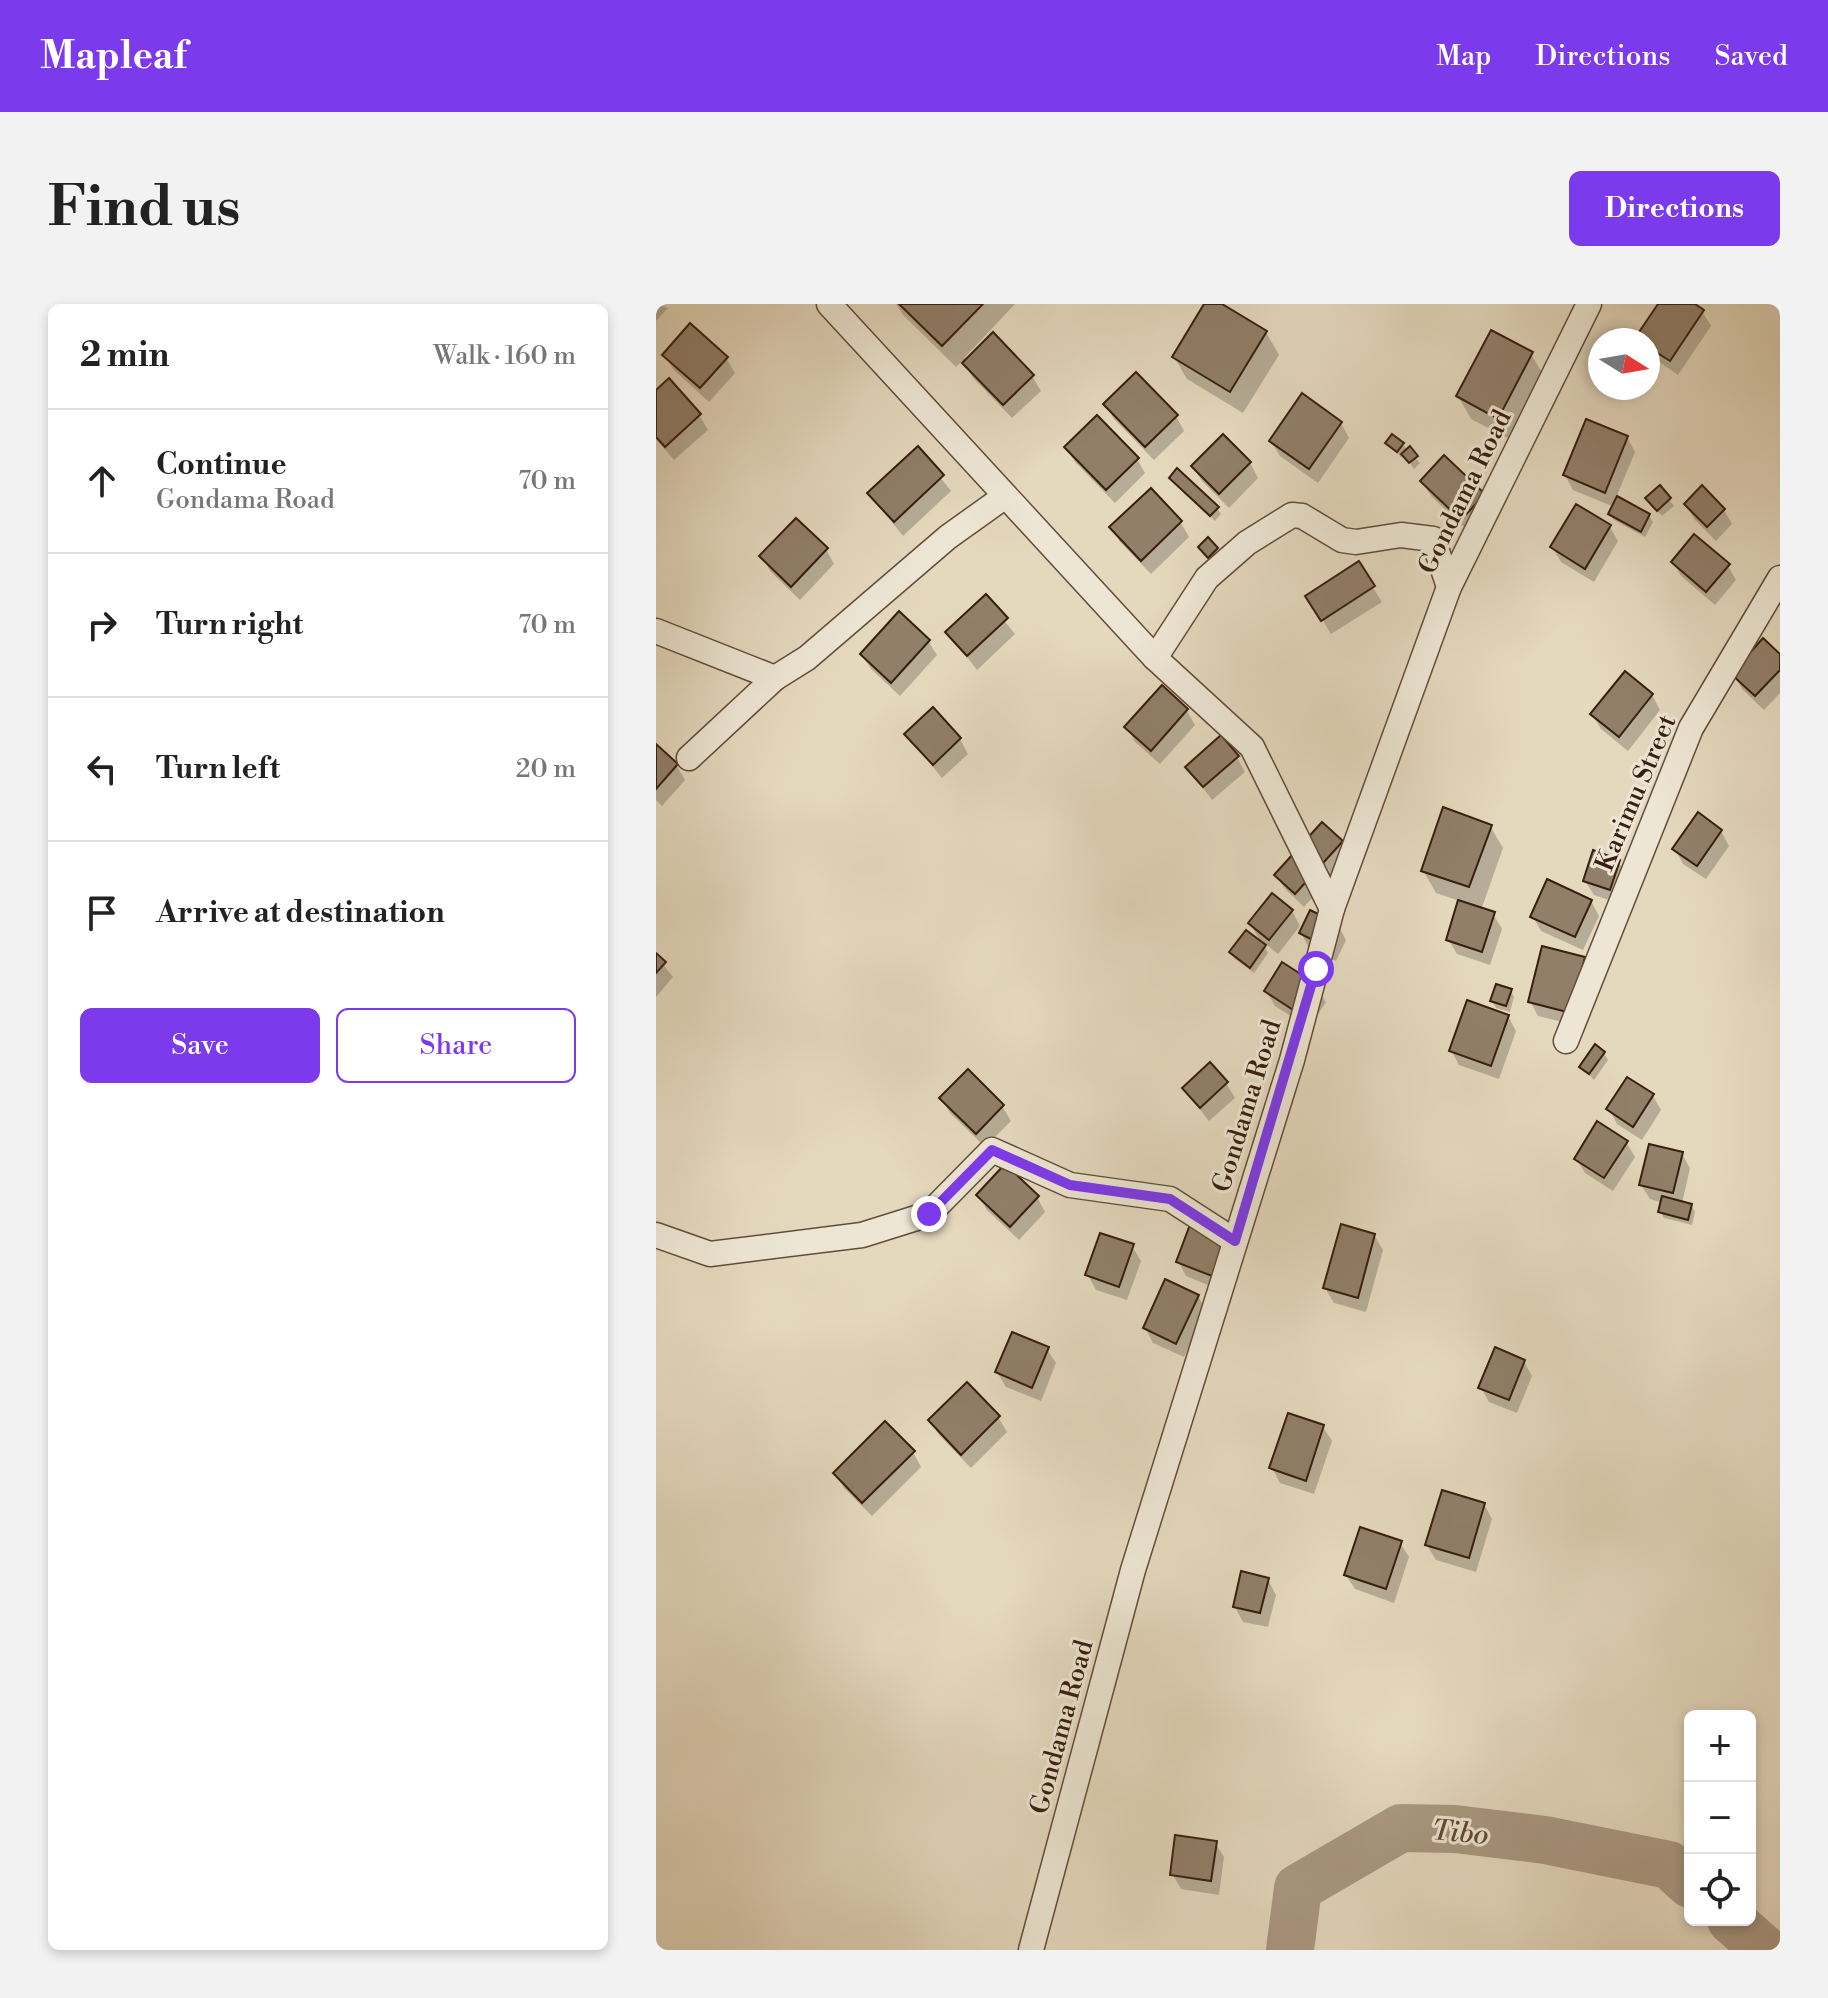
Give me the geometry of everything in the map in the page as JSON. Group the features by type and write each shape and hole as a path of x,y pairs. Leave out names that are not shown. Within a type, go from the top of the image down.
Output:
{"street":[{"path":"829,304 1155,658 1252,747 1332,909"},
{"name":"Gondama Road","path":"1031,1950 1133,1570 1292,1060 1332,909 1449,587 1578,309"},
{"path":"689,758 775,678 807,658 948,537 1004,497"},
{"path":"1155,658 1207,578 1247,543 1292,515 1302,516 1342,540 1356,542 1401,535 1433,539 1449,587"},
{"name":"Karimu Street","path":"1566,1041 1691,728 1780,578"},
{"path":"656,631 775,678"},
{"path":"656,1235 710,1254 862,1235 929,1214 992,1150 1070,1185 1170,1199 1235,1241"}],"building":[{"path":"899,304 983,304 942,346"},
{"path":"1204,304 1222,304 1267,331 1230,392 1172,357"},
{"path":"1658,304 1695,304 1704,310 1670,361 1660,355 1660,328 1642,328"},
{"path":"690,323 728,357 700,388 662,355"},
{"path":"1491,330 1533,352 1498,419 1456,396"},
{"path":"993,332 1034,375 1003,405 962,363"},
{"path":"1136,372 1178,415 1145,447 1103,404"},
{"path":"669,378 701,414 665,447 656,437 656,390"},
{"path":"1302,393 1342,422 1309,469 1269,441"},
{"path":"1097,415 1139,458 1106,490 1064,447"},
{"path":"1586,419 1628,436 1605,493 1563,475"},
{"path":"1223,434 1251,462 1219,494 1191,466"},
{"path":"1392,434 1404,443 1397,452 1385,443"},
{"path":"918,446 944,475 894,522 867,493"},
{"path":"1410,446 1418,456 1409,463 1401,454"},
{"path":"1444,455 1485,494 1461,520 1420,481"},
{"path":"1177,468 1219,507 1210,516 1169,478"},
{"path":"1660,485 1671,498 1657,511 1645,498"},
{"path":"1702,485 1725,509 1707,527 1684,504"},
{"path":"1151,488 1182,521 1141,561 1109,527"},
{"path":"1617,496 1650,514 1641,532 1608,514"},
{"path":"1576,504 1611,525 1585,569 1550,547"},
{"path":"796,518 828,548 791,587 759,556"},
{"path":"1694,534 1730,564 1706,592 1671,562"},
{"path":"1208,537 1218,548 1208,558 1198,547"},
{"path":"1359,561 1375,586 1321,621 1305,596"},
{"path":"986,594 1008,618 967,656 945,632"},
{"path":"899,611 930,640 891,683 860,654"},
{"path":"1763,638 1780,654 1780,670 1755,696 1731,674"},
{"path":"1625,671 1653,694 1619,737 1590,714"},
{"path":"1162,685 1188,709 1151,751 1124,727"},
{"path":"933,707 961,738 933,765 904,734"},
{"path":"1221,735 1239,756 1203,787 1185,767"},
{"path":"656,744 678,764 656,789"},
{"path":"1443,807 1492,825 1469,887 1421,871"},
{"path":"1698,812 1722,830 1697,866 1672,849"},
{"path":"1322,822 1343,841 1295,894 1274,875"},
{"path":"1593,850 1620,860 1610,890 1583,881"},
{"path":"1547,879 1592,900 1575,937 1530,917"},
{"path":"1272,893 1293,910 1269,940 1248,923"},
{"path":"1458,900 1495,912 1482,952 1446,940"},
{"path":"1310,910 1339,924 1328,948 1299,933"},
{"path":"1246,930 1266,945 1250,968 1229,952"},
{"path":"1542,946 1585,957 1571,1013 1528,1002"},
{"path":"656,953 666,962 656,973"},
{"path":"1282,962 1319,986 1301,1015 1264,991"},
{"path":"1496,984 1512,989 1506,1006 1490,1001"},
{"path":"1467,1000 1509,1015 1491,1066 1449,1051"},
{"path":"1595,1044 1605,1052 1589,1074 1579,1067"},
{"path":"1210,1062 1228,1082 1200,1108 1182,1088"},
{"path":"968,1069 1004,1105 976,1134 939,1098"},
{"path":"1627,1077 1654,1094 1633,1127 1606,1109"},
{"path":"1597,1121 1628,1141 1604,1178 1574,1159"},
{"path":"1649,1144 1683,1152 1673,1193 1639,1185"},
{"path":"1005,1164 1039,1196 1010,1227 976,1195"},
{"path":"1662,1196 1692,1204 1688,1220 1658,1212"},
{"path":"1194,1214 1230,1228 1212,1276 1176,1262"},
{"path":"1341,1224 1375,1234 1358,1298 1323,1288"},
{"path":"1100,1233 1134,1244 1119,1287 1085,1275"},
{"path":"1165,1279 1199,1295 1176,1344 1143,1328"},
{"path":"1012,1332 1049,1347 1032,1388 995,1372"},
{"path":"1495,1347 1525,1360 1509,1400 1478,1388"},
{"path":"967,1382 1000,1416 961,1455 928,1420"},
{"path":"1288,1413 1324,1425 1306,1481 1269,1468"},
{"path":"885,1421 915,1451 862,1503 833,1473"},
{"path":"1442,1490 1485,1503 1469,1558 1425,1545"},
{"path":"1360,1527 1402,1541 1386,1589 1344,1575"},
{"path":"1241,1571 1269,1578 1260,1613 1233,1607"},
{"path":"1175,1835 1217,1841 1211,1881 1170,1875"}],"waterway":[{"name":"Tibo","path":"1290,1950 1298,1888 1401,1828 1455,1829 1545,1840 1669,1865 1684,1879"},
{"name":"Tibo","path":"1738,1926 1765,1950"}],"route":[{"path":"929,1214 992,1150 1070,1185 1170,1199 1235,1241 1292,1060 1316,969"}]}
